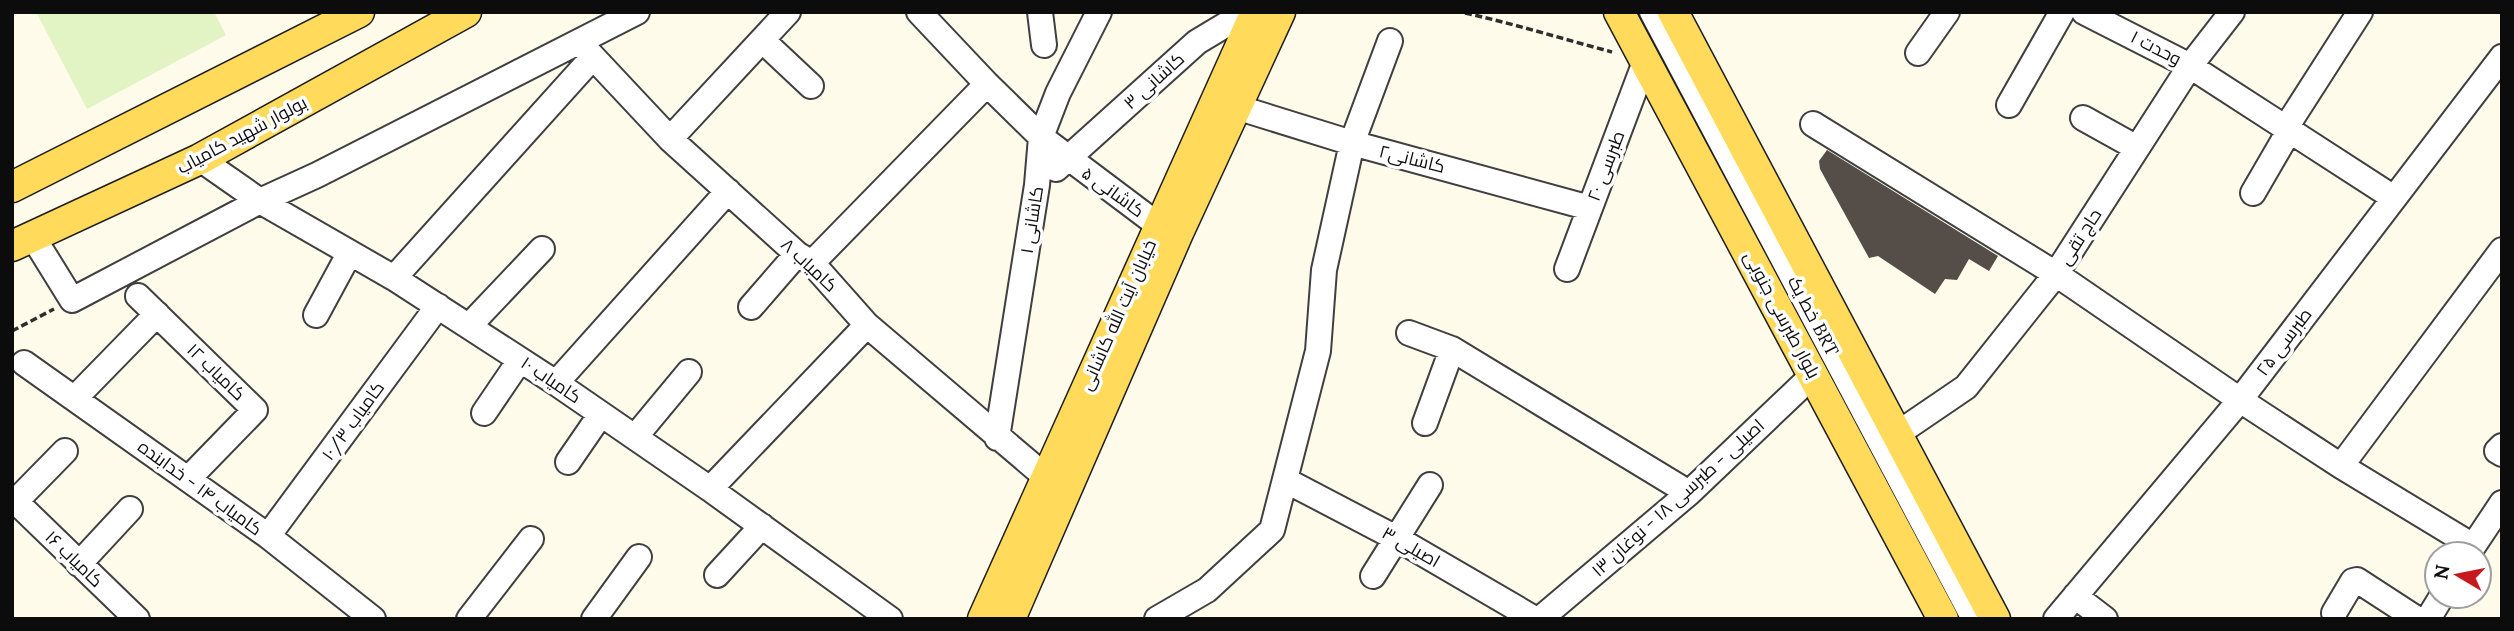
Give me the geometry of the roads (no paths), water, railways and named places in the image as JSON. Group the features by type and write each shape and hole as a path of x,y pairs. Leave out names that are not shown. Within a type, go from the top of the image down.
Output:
{"main road":[{"path":"12,187 359,12"},
{"name":"بولوار شهید کامیاب","path":"23,242 200,159 466,12"},
{"name":"خیابان آیت الله کاشانی","path":"983,619 1255,12"},
{"name":"خیابان آیت الله کاشانی","path":"1010,619 1178,233 1280,12"},
{"name":"بلوار طبرسی جنوبی","path":"1619,12 1943,619"},
{"path":"1673,12 1995,619"}],"street":[{"path":"23,242 72,300 260,201 586,50 637,12"},
{"path":"670,139 788,12"},
{"name":"کاشانی ۵","path":"919,12 1041,137 1158,225"},
{"path":"1040,12 1044,45"},
{"name":"کاشانی ۱","path":"997,438 1037,185 1041,137 1058,93 1099,12"},
{"name":"کاشانی ۳","path":"1037,185 1197,42 1247,12"},
{"name":"خط یک BRT","path":"1641,12 1962,619"},
{"name":"خط یک BRT","path":"1652,12 1974,619"},
{"path":"1919,53 1947,12"},
{"path":"2009,105 2062,12"},
{"name":"وحدت ۱","path":"2084,12 2190,66 2395,198"},
{"name":"حاج تقی","path":"1897,434 1966,387 2056,274 2190,66 2232,12"},
{"path":"2253,193 2287,130 2360,12"},
{"path":"762,40 811,86"},
{"path":"1157,619 1207,590 1272,530 1318,351 1324,270 1352,143 1390,41"},
{"path":"394,278 586,50"},
{"name":"کامیاب ۸","path":"586,50 670,139 804,258 867,325 1047,478"},
{"name":"طبرسی ۲۰","path":"1567,269 1590,208 1640,53"},
{"name":"طبرسی ۲۵","path":"2056,619 2240,400 2502,57"},
{"path":"751,307 987,84"},
{"name":"کاشانی۲","path":"1236,107 1352,143 1590,208"},
{"path":"2083,118 2137,148"},
{"path":"1813,124 2056,274 2240,400 2456,540"},
{"name":"کامیاب ۱۰","path":"200,159 260,201 394,278 556,383 710,489 890,619"},
{"path":"556,383 727,191"},
{"path":"469,326 542,249"},
{"path":"316,315 349,254"},
{"path":"2341,466 2500,257"},
{"name":"کامیاب ۱۲","path":"138,296 255,410 188,479"},
{"name":"کامیاب ۱۰/۳","path":"268,536 438,306"},
{"path":"75,398 157,314"},
{"path":"710,489 867,325"},
{"path":"1409,333 1452,349 1689,493"},
{"path":"1425,423 1452,349"},
{"path":"484,413 520,360"},
{"name":"کامیاب ۱۴ - خدابنده","path":"24,363 268,536 373,619"},
{"path":"635,437 689,372"},
{"name":"اصیلی - طبرسی ۱۸ - نوغان ۱۳","path":"1537,619 1689,493 1814,374"},
{"path":"568,462 601,414"},
{"path":"2502,446 2497,452 2502,454"},
{"path":"14,500 65,451"},
{"name":"اصیلی ۳","path":"1285,480 1396,538 1537,619"},
{"path":"1373,576 1430,485"},
{"name":"کامیاب ۱۶","path":"14,500 137,619"},
{"path":"2478,540 2502,503"},
{"path":"79,564 131,509"},
{"path":"717,575 762,526"},
{"path":"469,619 531,539"},
{"path":"594,619 639,557"},
{"path":"2334,613 2353,581 2357,580 2417,619"},
{"path":"2076,596 2105,619"}]}
